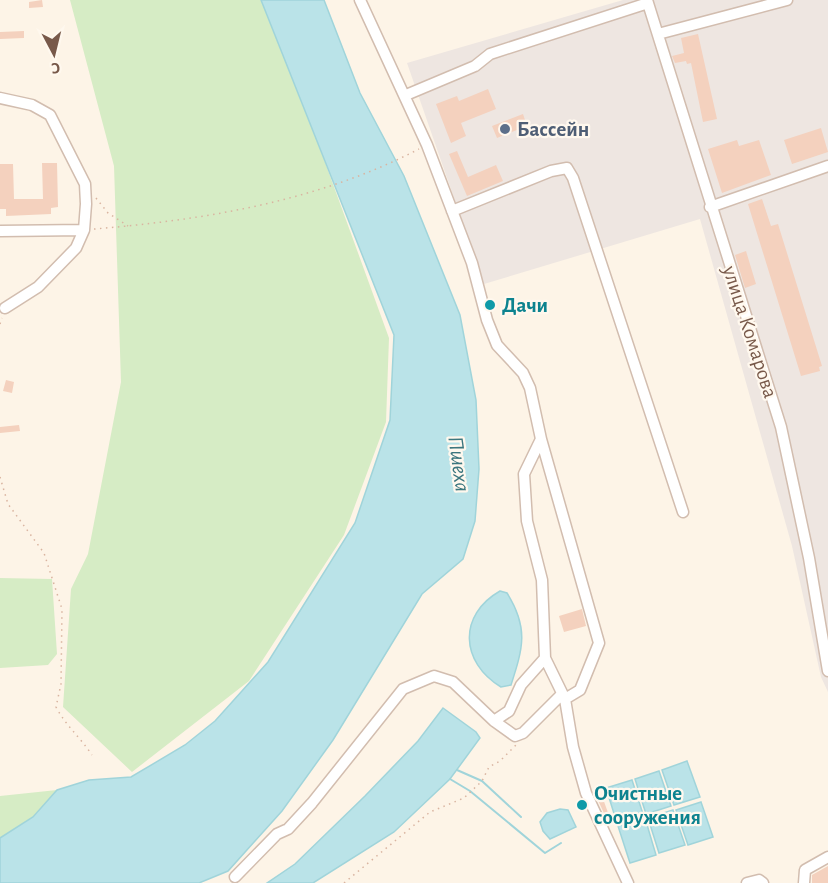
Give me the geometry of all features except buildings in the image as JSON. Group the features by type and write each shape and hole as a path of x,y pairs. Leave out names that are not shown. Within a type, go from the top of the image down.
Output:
{"lane":[{"path":"235,877 312,803 357,750 403,689 434,676 453,682 494,721 515,736 523,733 563,697 580,690 599,643 541,439 530,388 523,373 497,345 487,320 472,263 426,145 406,95 360,0"},
{"path":"658,34 787,0"},
{"path":"406,95 475,66 490,54 647,1"},
{"name":"улица Комарова","path":"647,1 780,428 809,558 828,671"},
{"path":"0,98 32,105 50,115 85,184 84,230 76,248 38,287 4,308"},
{"path":"710,207 828,166"},
{"path":"452,211 551,171 567,168 573,178 683,512"},
{"path":"0,231 84,230"},
{"path":"541,439 524,474 528,521 542,580 545,658 563,697 573,747 586,793 628,883"},
{"path":"494,721 509,711 522,685 545,658"},
{"path":"804,883 805,870 828,857"},
{"path":"747,883 759,880 763,883"}],"path":[{"path":"84,230 129,226 242,209 331,187 426,145"},
{"path":"85,184 108,213 129,226"},
{"path":"0,477 8,504 44,553 62,609 61,684 56,707 67,727 76,732 92,755"},
{"path":"344,883 430,812 458,802 482,781 489,767 500,761 515,746 523,733"}],"shaded area":[{"path":"623,0 828,0 828,692 821,677 792,546 700,219 484,284 407,63"}],"green space":[{"path":"70,0 266,0 389,338 386,422 344,535 249,681 132,772 63,707 71,589 88,554 121,382 114,166"},
{"path":"0,578 52,579 57,654 48,665 0,668"},
{"path":"57,790 33,817 0,838 0,796"}],"water":[{"name":"Пшеха","path":"261,0 324,0 360,93 404,176 460,315 476,400 479,469 475,521 463,559 422,594 333,740 282,811 228,871 199,883 0,883 0,838 33,817 57,790 89,780 131,777 185,745 215,721 268,662 355,523 390,420 394,335"},
{"path":"500,591 507,593 514,605 519,617 522,638 519,660 511,685 501,687 487,677 478,665 469,639 471,625 477,613 486,601"},
{"path":"443,708 476,732 480,738 450,779 394,832 313,883 267,883 295,864 365,796 418,741"},
{"path":"687,761 700,797 674,805 662,770"},
{"path":"659,771 671,806 646,814 635,779"},
{"path":"632,780 643,814 617,823 606,788"},
{"path":"701,802 713,837 688,845 676,810"},
{"path":"560,809 568,810 576,827 550,839 543,831 540,822 547,813"},
{"path":"673,810 685,845 659,853 648,818"},
{"path":"645,818 656,855 630,863 618,826"}],"waterway":[{"path":"457,770 482,781 521,817"},
{"path":"450,779 470,791 545,853 561,843"}],"place":[{"name":"Бассейн","path":"505,129"},
{"name":"Дачи","path":"490,305"},
{"name":"Очистные сооружения","path":"582,805"}]}
